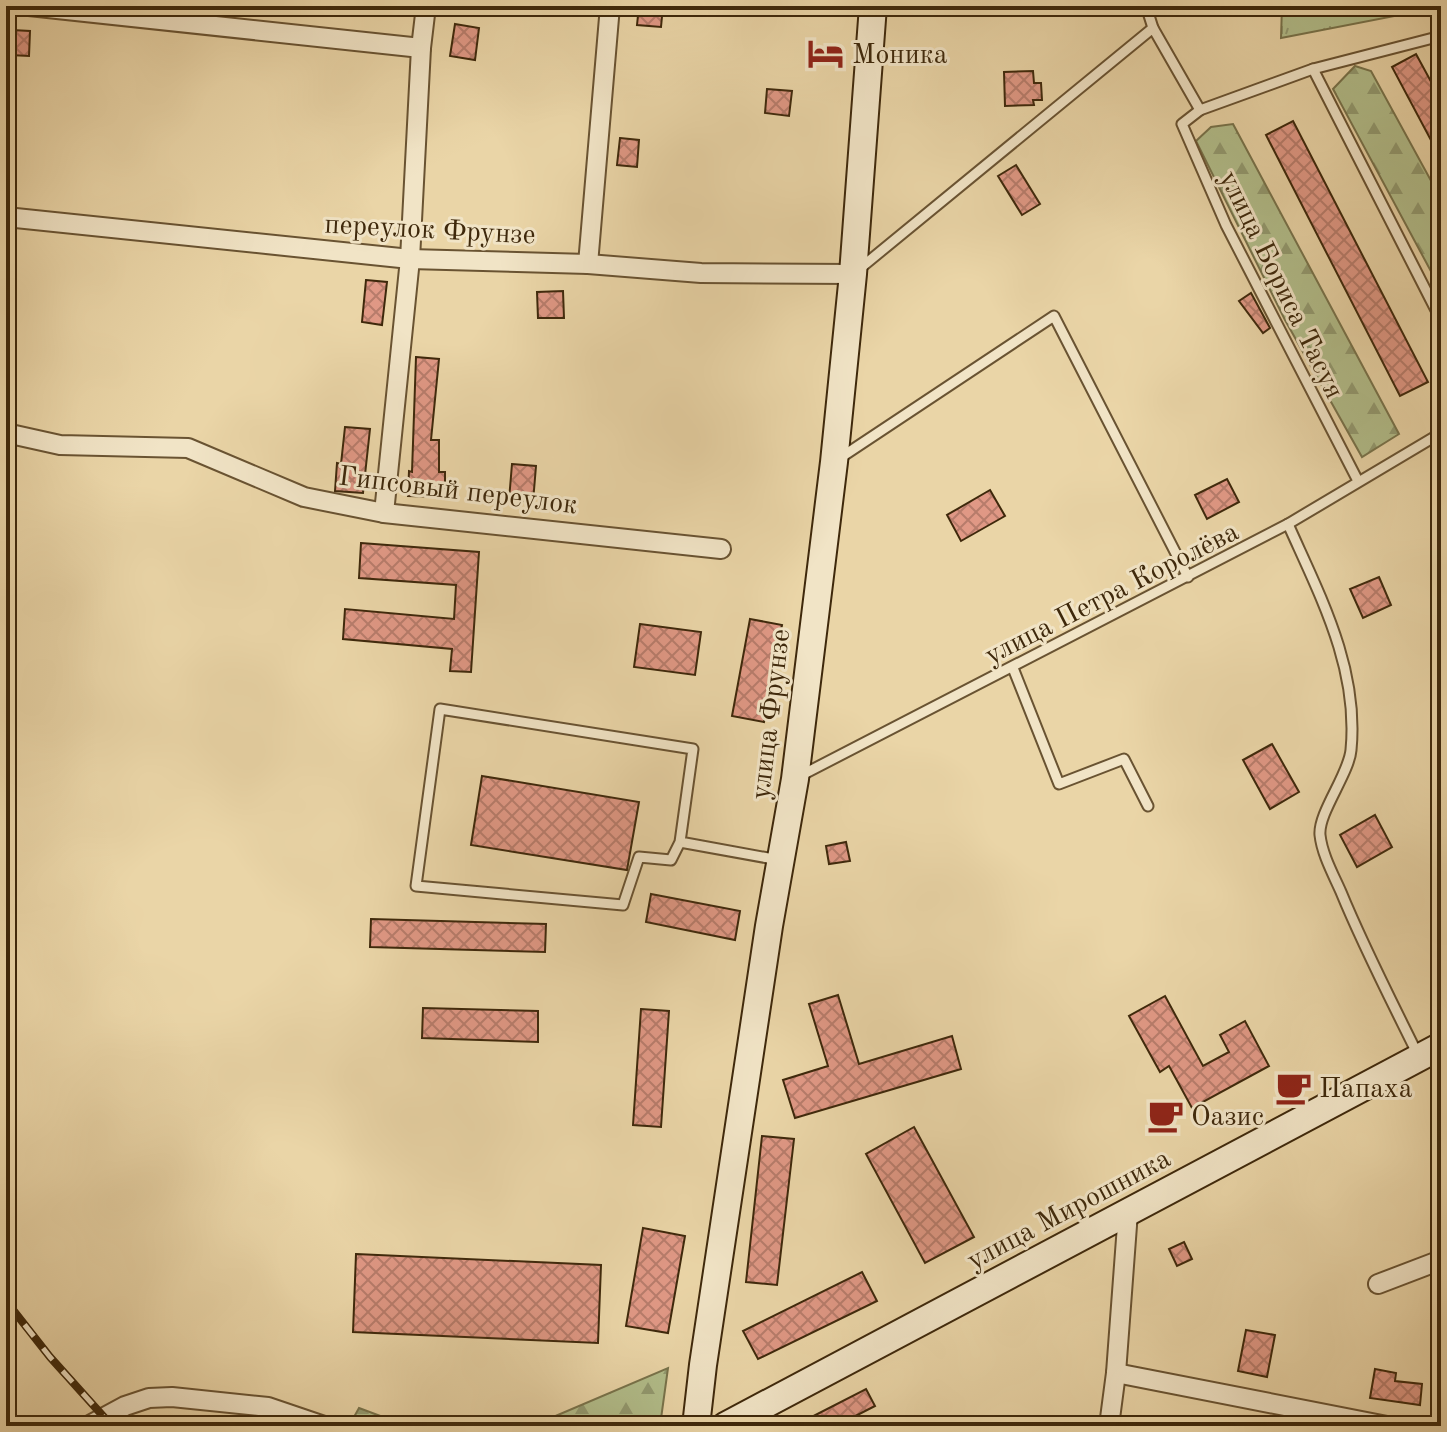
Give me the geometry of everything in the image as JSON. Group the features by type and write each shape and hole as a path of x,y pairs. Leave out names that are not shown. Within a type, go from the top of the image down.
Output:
{"main road":[{"name":"улица Фрунзе","path":"696,1426 707,1334 779,860 795,779 834,462 853,274 873,6"},
{"name":"улица Мирошника","path":"725,1426 1430,1052"}],"street":[{"path":"29,6 421,48"},
{"path":"384,513 410,259 426,6"},
{"path":"588,264 610,6"},
{"name":"переулок Фрунзе","path":"6,217 410,259 588,264 701,273 853,274"},
{"name":"Гипсовый переулок","path":"6,433 60,445 188,448 304,497 384,513 721,549"},
{"path":"1109,1426 1128,1212"},
{"path":"1378,1284 1441,1260"},
{"path":"1116,1373 1314,1419 1387,1426"},
{"path":"88,1426 125,1406 149,1398 172,1397 268,1407 324,1426"}],"lane":[{"path":"1145,7 1153,28 1200,110 1313,69 1441,36"},
{"path":"853,274 1153,28"},
{"path":"1313,69 1441,320"},
{"name":"улица Бориса Тасуя","path":"1200,110 1182,124 1226,225 1358,481"},
{"path":"834,462 1054,316 1188,577"},
{"name":"улица Петра Королёва","path":"795,779 1288,524 1441,433"},
{"path":"1288,524 1330,621 1344,662 1352,700 1351,753 1319,832 1324,851 1361,941 1430,1052"},
{"path":"1013,668 1059,784 1124,759 1148,806"},
{"path":"440,709 693,749 680,842 671,860 639,857 623,905 416,886 440,709"},
{"path":"680,842 779,860"}],"green space":[{"path":"1282,6 1441,6 1441,7 1281,38"},
{"path":"1355,66 1371,71 1441,199 1441,290 1333,89"},
{"path":"1233,124 1399,434 1362,457 1285,320 1196,141 1211,127"},
{"path":"668,1368 660,1426 532,1426"},
{"path":"359,1408 407,1426 349,1426"}],"building":[{"path":"639,6 663,6 661,27 637,25"},
{"path":"455,24 479,28 475,60 450,56"},
{"path":"12,30 30,31 29,56 10,55"},
{"path":"1416,54 1441,100 1441,159 1392,67"},
{"path":"1033,71 1034,83 1041,83 1042,100 1033,100 1034,105 1005,106 1004,72"},
{"path":"767,89 792,91 789,116 765,113"},
{"path":"1293,121 1428,382 1400,396 1266,135"},
{"path":"620,138 639,140 637,167 617,165"},
{"path":"1016,165 1040,204 1022,215 998,176"},
{"path":"366,280 387,282 382,325 362,322"},
{"path":"563,291 564,318 538,318 537,292"},
{"path":"1251,293 1270,328 1263,333 1239,301"},
{"path":"416,357 439,359 431,440 439,440 439,472 445,472 445,497 408,496 409,471 412,472"},
{"path":"345,427 370,429 363,493 335,491"},
{"path":"512,464 536,466 533,502 509,500"},
{"path":"1227,479 1239,502 1207,519 1195,495"},
{"path":"990,490 1005,516 961,541 947,515"},
{"path":"361,543 479,552 471,672 450,671 452,649 343,639 345,609 454,619 456,585 359,578"},
{"path":"1379,577 1391,605 1363,618 1350,589"},
{"path":"750,619 782,625 764,722 732,716"},
{"path":"640,624 701,632 695,675 634,667"},
{"path":"1272,744 1299,792 1270,809 1243,760"},
{"path":"482,776 639,802 627,870 471,845"},
{"path":"1375,815 1392,847 1357,867 1340,835"},
{"path":"846,842 850,861 829,864 826,846"},
{"path":"651,894 740,911 735,940 646,922"},
{"path":"371,919 546,924 545,952 370,947"},
{"path":"838,995 859,1064 952,1036 961,1069 795,1118 783,1080 828,1066 809,1004"},
{"path":"1165,996 1203,1066 1229,1052 1220,1035 1245,1021 1269,1066 1192,1108 1169,1066 1160,1072 1129,1016"},
{"path":"423,1008 538,1011 538,1042 422,1038"},
{"path":"641,1009 669,1011 661,1127 633,1125"},
{"path":"914,1127 974,1237 925,1263 866,1154"},
{"path":"762,1136 794,1139 777,1285 746,1282"},
{"path":"643,1228 685,1236 668,1333 626,1326"},
{"path":"1184,1242 1192,1259 1177,1266 1169,1249"},
{"path":"356,1254 601,1265 598,1343 353,1332"},
{"path":"862,1272 877,1301 758,1359 743,1331"},
{"path":"1246,1330 1275,1335 1267,1377 1238,1371"},
{"path":"1375,1369 1396,1373 1395,1381 1422,1384 1420,1405 1370,1398"},
{"path":"866,1389 875,1406 836,1426 794,1426"}],"railway":[{"path":"6,1301 50,1357 112,1426"}],"place":[{"name":"Моника","path":"826,53"},
{"name":"Папаха","path":"1293,1087"},
{"name":"Оазис","path":"1165,1115"}]}
